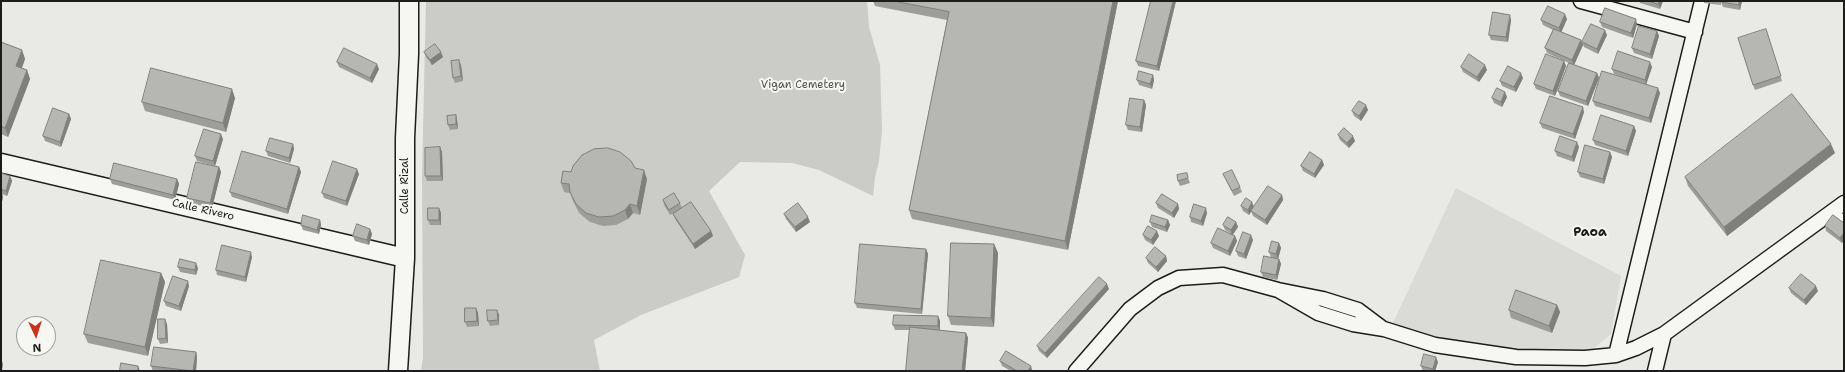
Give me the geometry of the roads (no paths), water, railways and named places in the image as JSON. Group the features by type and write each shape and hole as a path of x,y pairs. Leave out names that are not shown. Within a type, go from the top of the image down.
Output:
{"main road":[{"name":"Calle Rizal","path":"398,371 405,258 405,138 409,54 409,1"},
{"name":"Calle Rivero","path":"1,163 405,258"}],"street":[{"path":"1581,1 1695,32"},
{"path":"1616,355 1702,1"},
{"path":"1278,290 1318,313 1353,324 1384,329 1435,345 1516,357 1585,358 1616,355 1636,348 1664,334 1844,203"},
{"path":"1830,214 1844,223"},
{"path":"1076,371 1130,308 1158,288 1179,278 1223,275 1278,290 1324,299 1358,310 1384,329"},
{"path":"1655,371 1664,334"}],"district":[{"name":"Paoa","path":"1590,233"}],"park label":[{"name":"Vigan Cemetery","path":"803,85"}]}
